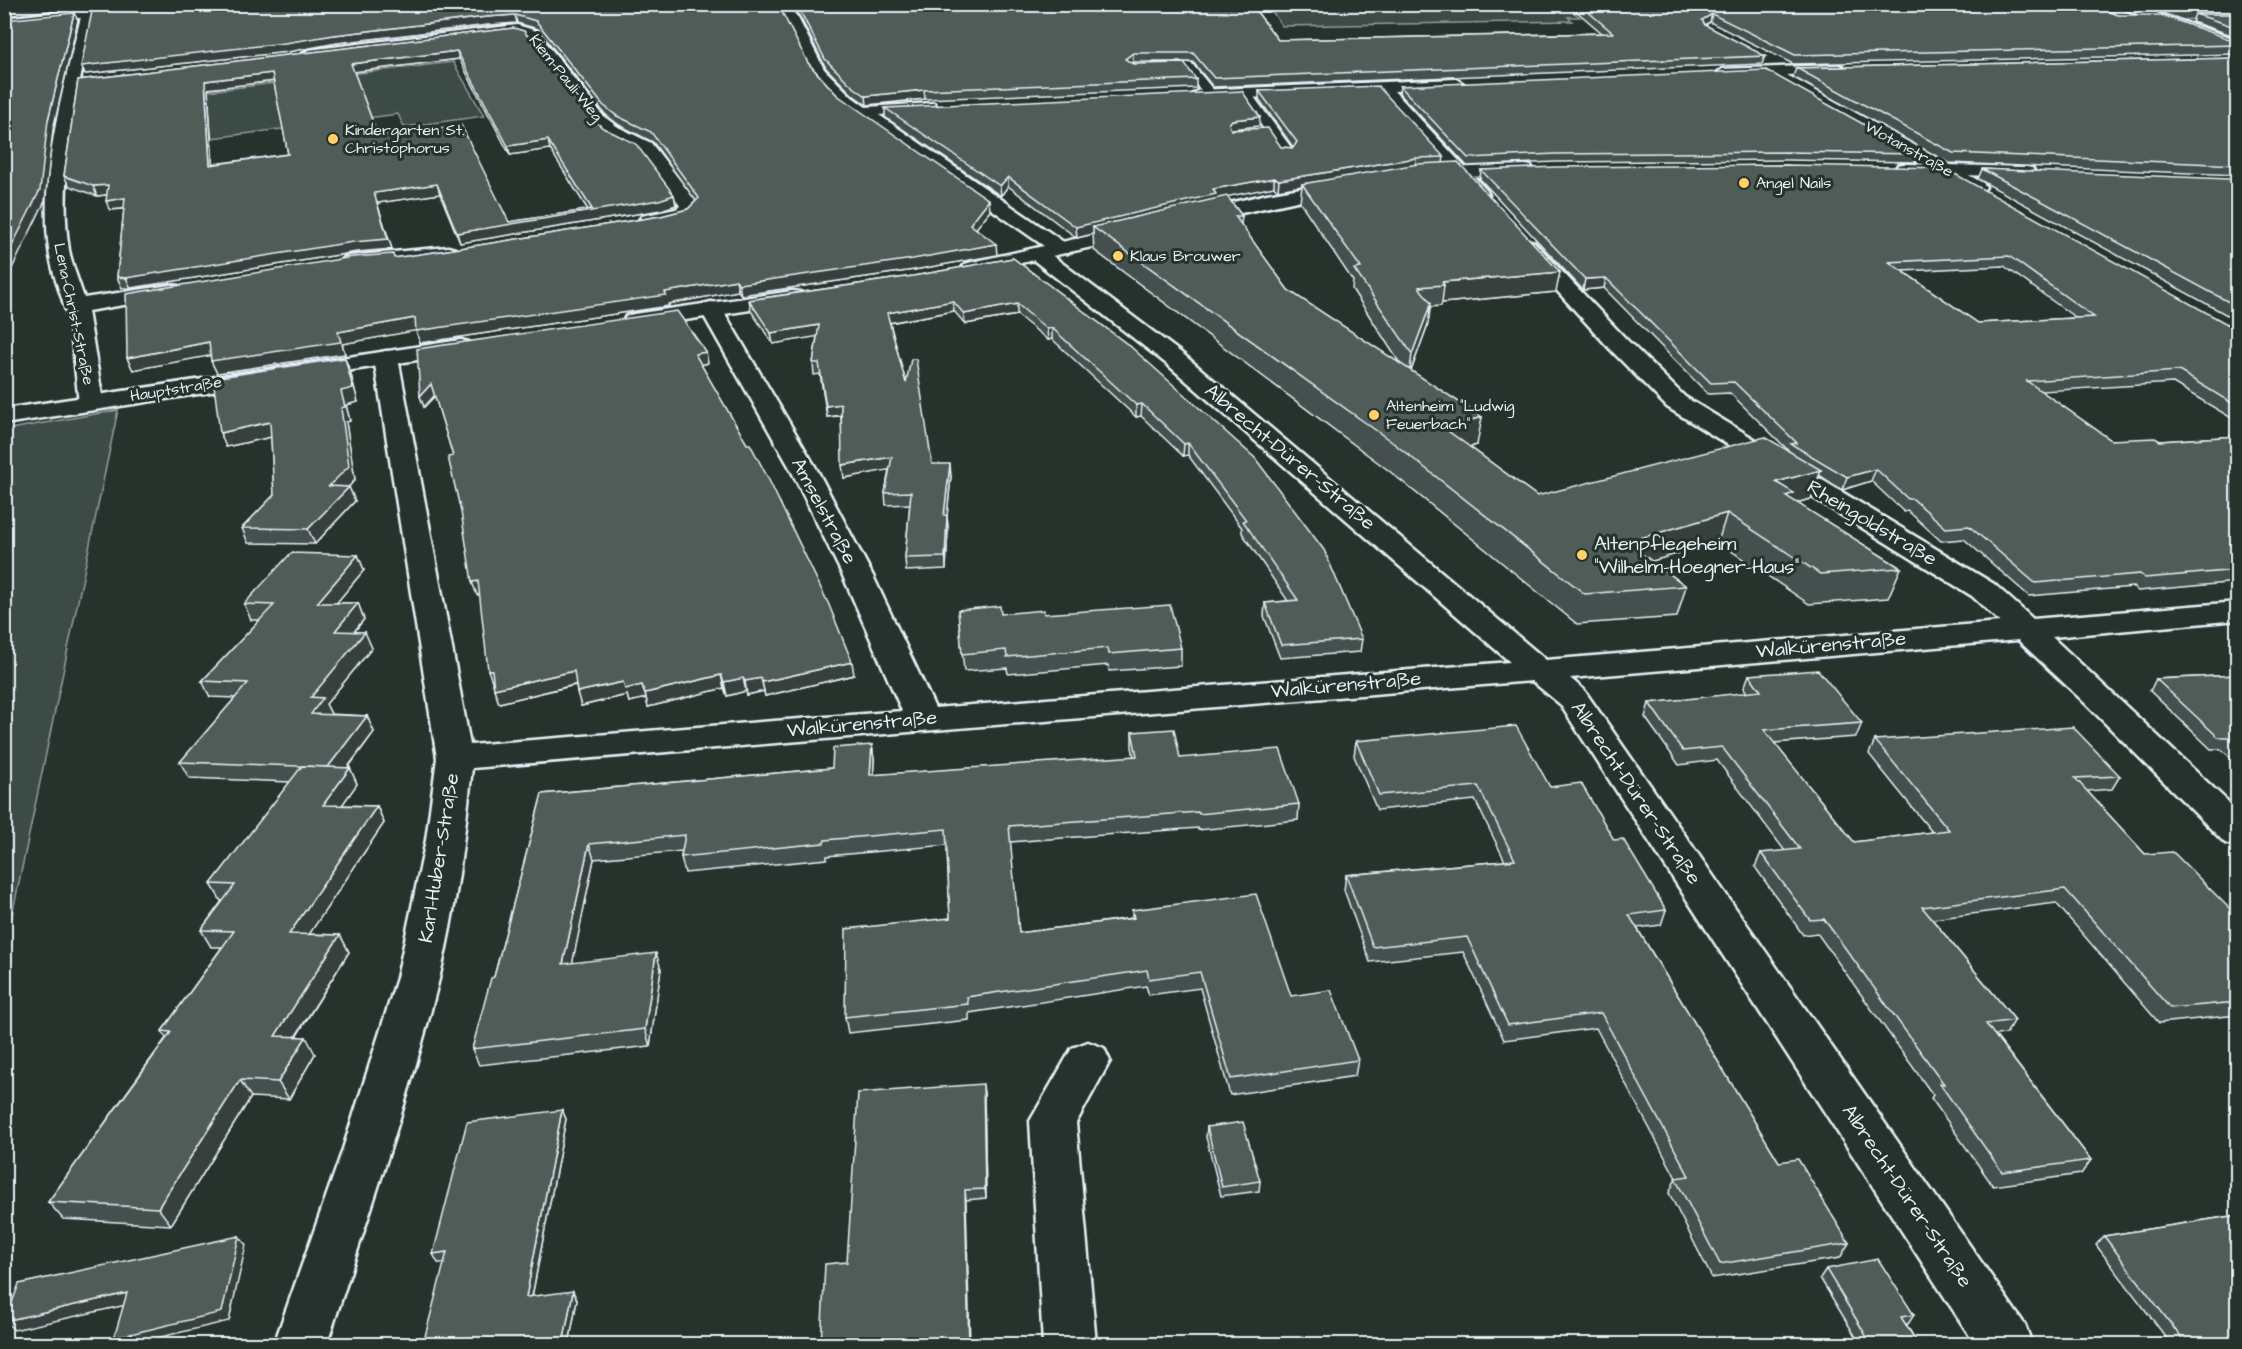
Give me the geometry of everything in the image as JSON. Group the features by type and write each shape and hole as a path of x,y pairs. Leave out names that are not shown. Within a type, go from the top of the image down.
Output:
{"street":[{"path":"4,22 174,4"},
{"name":"Albrecht-Dürer-Straße","path":"780,4 792,18 818,71 846,100 1050,252 1477,616 1510,649 1540,669 1572,697 2006,1344"},
{"path":"2119,5 2238,45"},
{"name":"Lena-Christ-Straße","path":"88,14 80,81 64,130 57,182 58,242 63,269 75,306 92,402"},
{"name":"Kiem-Pauli-Weg","path":"288,58 337,49 488,31 517,29 532,33 597,119 612,131 645,147 690,208 674,215 630,224"},
{"path":"1712,74 1765,64 1789,70 1854,69"},
{"name":"Wotanstraße","path":"1765,64 1990,194"},
{"path":"1187,95 1469,83"},
{"name":"Rheingoldstraße","path":"1382,87 1618,344 1676,402 1983,590 2095,694 2238,834"},
{"path":"861,112 890,108 944,106"},
{"path":"1887,169 2038,173"},
{"path":"1406,176 1545,170"},
{"path":"955,271 1050,252 1272,199 1362,183"},
{"path":"334,264 462,251"},
{"path":"75,306 193,287"},
{"path":"619,324 811,294"},
{"name":"Amselstraße","path":"711,309 803,468 858,576 923,719"},
{"name":"Hauptstraße","path":"4,417 480,344"},
{"name":"Karl-Huber-Straße","path":"300,1344 366,1152 418,978 445,840 455,758 386,358"},
{"name":"Walkürenstraße","path":"455,758 2238,610"},
{"path":"1069,1344 1053,1121 1088,1061"}],"lane":[{"path":"2095,7 2119,5"},
{"path":"1144,67 1188,66 1210,94"},
{"path":"1245,93 1266,131 1287,152"}],"shaded area":[{"path":"1575,4 1581,9 1571,10 1580,17 1568,17 1572,21 1282,26 1268,5"},
{"path":"2136,5 2237,5 2237,17 2179,20"},
{"path":"453,62 484,116 404,127 398,114 173,143 173,95"},
{"path":"118,410 5,949 5,430"}],"building":[{"path":"4,4 37,4 4,8"},
{"path":"152,4 776,4 808,63 837,95 989,200 970,224 996,244 913,259 739,284 736,280 665,292 666,295 416,331 415,318 338,332 341,342 211,361 209,342 127,358 126,294 353,257 393,254 394,258 661,216 688,209 699,198 651,132 617,116 603,105 536,21 515,15 486,17 81,66 92,11"},
{"path":"795,4 1251,4 1278,40 1613,33 1579,4 2090,4 2118,15 2161,15 2238,42 2238,45 1795,55 1712,14 1702,20 1705,25 1765,56 1214,78 1193,53 1133,53 1125,59 1133,64 1184,63 1196,79 924,90 866,96 852,86 825,59"},
{"path":"74,13 48,120 40,190 4,262 4,20"},
{"path":"2195,14 2238,14 2238,28"},
{"path":"514,28 524,31 588,115 603,128 636,144 674,195 659,200 457,233 437,184 374,193 388,239 353,242 126,278 117,277 125,198 106,201 108,185 93,186 64,176 78,80","holes":["457,51 508,146 548,140 592,209 509,222 461,125 378,136 351,64","272,73 288,154 210,165 205,81"]},
{"path":"2238,58 2238,165 1953,153 1796,68"},
{"path":"1766,70 1917,154 1787,152 1556,154 1468,158 1400,86"},
{"path":"1378,86 1444,157 1416,158 1213,189 1216,194 1076,227 1008,177 1000,186 885,108 1242,91 1260,117 1232,120 1229,124 1231,130 1268,128 1281,147 1293,148 1297,142 1259,91"},
{"path":"1458,162 1560,272 1442,282 1444,285 1419,287 1431,303 1412,354 1354,269 1361,268 1302,184 1418,164"},
{"path":"1788,165 1944,168 2238,330 2238,407 2179,371 2027,381 2111,440 2155,438 2160,441 2238,436 2238,570 2145,578 2140,574 2035,583 1969,526 1946,528 1913,499 1908,499 1876,469 1847,477 1791,444 1797,443 1734,382 1711,383 1606,278 1585,279 1481,170","holes":["2009,256 2094,317 1978,323 1889,262"]},
{"path":"1982,169 2229,179 2238,183 2238,307"},
{"path":"1227,196 1242,216 1235,216 1288,290 1482,417 1444,428 1537,496 1765,437 1821,470 1776,482 1794,493 1786,496 1901,568 1820,574 1727,513 1626,542 1686,586 1585,594 1392,442 1093,227"},
{"path":"1013,258 1131,347 1255,458 1324,550 1362,639 1281,645 1265,603 1298,600 1243,521 1246,520 1188,443 1184,444 1142,404 1136,405 1052,328 1047,329 1017,304 964,314 953,301 887,313 906,383 911,359 916,359 932,464 950,464 944,515 947,515 945,557 905,558 911,492 885,493 892,457 842,465 841,404 826,406 819,363 813,363 819,325 771,333 749,300 913,276"},
{"path":"677,311 706,352 695,354 768,478 829,605 852,662 762,682 761,678 745,681 743,678 724,682 721,675 645,693 642,685 625,689 623,682 577,692 574,671 494,689 492,670 488,670 478,581 472,582 461,512 448,457 453,456 431,384 420,396 417,349"},
{"path":"345,358 353,388 341,391 345,407 341,408 349,466 329,486 349,487 308,529 242,528 274,495 270,422 220,433 213,378"},
{"path":"291,553 358,555 317,603 358,603 335,631 365,632 311,697 323,698 311,714 367,716 328,767 180,762 248,683 202,681 274,605 244,604"},
{"path":"1170,605 1181,648 1109,654 1108,648 1007,657 1006,650 962,654 958,610 1000,606 1001,614 1044,610 1044,614"},
{"path":"1818,670 1862,723 1764,730 1854,842 1949,830 1875,740 2073,727 2120,776 2075,778 2145,854 2173,852 2238,917 2238,1002 2170,1008 2065,889 1922,907 2015,1020 1986,1024 2091,1160 2002,1172 1940,1084 1944,1084 1824,919 1810,920 1761,853 1800,849 1722,747 1683,751 1649,703 1761,691 1749,675"},
{"path":"2238,675 2238,745 2228,737 2218,737 2156,679"},
{"path":"1516,726 1550,787 1581,783 1614,840 1623,839 1666,910 1629,915 1779,1162 1798,1159 1849,1243 1720,1264 1675,1178 1689,1176 1601,1013 1508,1025 1467,937 1373,947 1346,875 1515,860 1478,786 1379,795 1356,741"},
{"path":"1174,729 1180,758 1280,749 1299,804 1199,814 1198,812 1009,826 1019,933 1134,918 1132,910 1256,894 1291,996 1331,990 1358,1060 1231,1079 1200,972 1149,979 1147,970 967,997 968,1004 845,1017 846,929 950,918 946,829 681,857 685,835 589,844 563,964 656,953 645,1029 472,1049 491,978 494,977 542,794 832,768 833,748 872,745 870,775 1137,756 1132,732"},
{"path":"302,766 350,768 323,805 377,806 289,934 340,935 275,1036 306,1037 278,1082 240,1080 158,1208 48,1202 171,1032 162,1031 234,931 201,930 235,885 211,884"},
{"path":"983,1084 985,1189 965,1190 969,1344 821,1344 825,1264 847,1262 858,1093"},
{"path":"562,1110 526,1297 573,1291 563,1344 423,1344 447,1252 433,1254 467,1122"},
{"path":"1243,1122 1260,1181 1222,1187 1207,1127"},
{"path":"2238,1215 2238,1339 2209,1344 2186,1344 2104,1236"},
{"path":"239,1236 222,1312 114,1338 127,1293 5,1321 19,1284"},
{"path":"1878,1259 1914,1315 1901,1317 1918,1344 1871,1344 1826,1269"}],"place":[{"name":"Kindergarten St. Christophorus","path":"333,139"},
{"name":"Angel Nails","path":"1744,183"},
{"name":"Klaus Brouwer","path":"1118,256"},
{"name":"Altenheim \"Ludwig Feuerbach\"","path":"1374,415"},
{"name":"Altenpflegeheim \"Wilhelm-Hoegner-Haus\"","path":"1582,555"}]}
